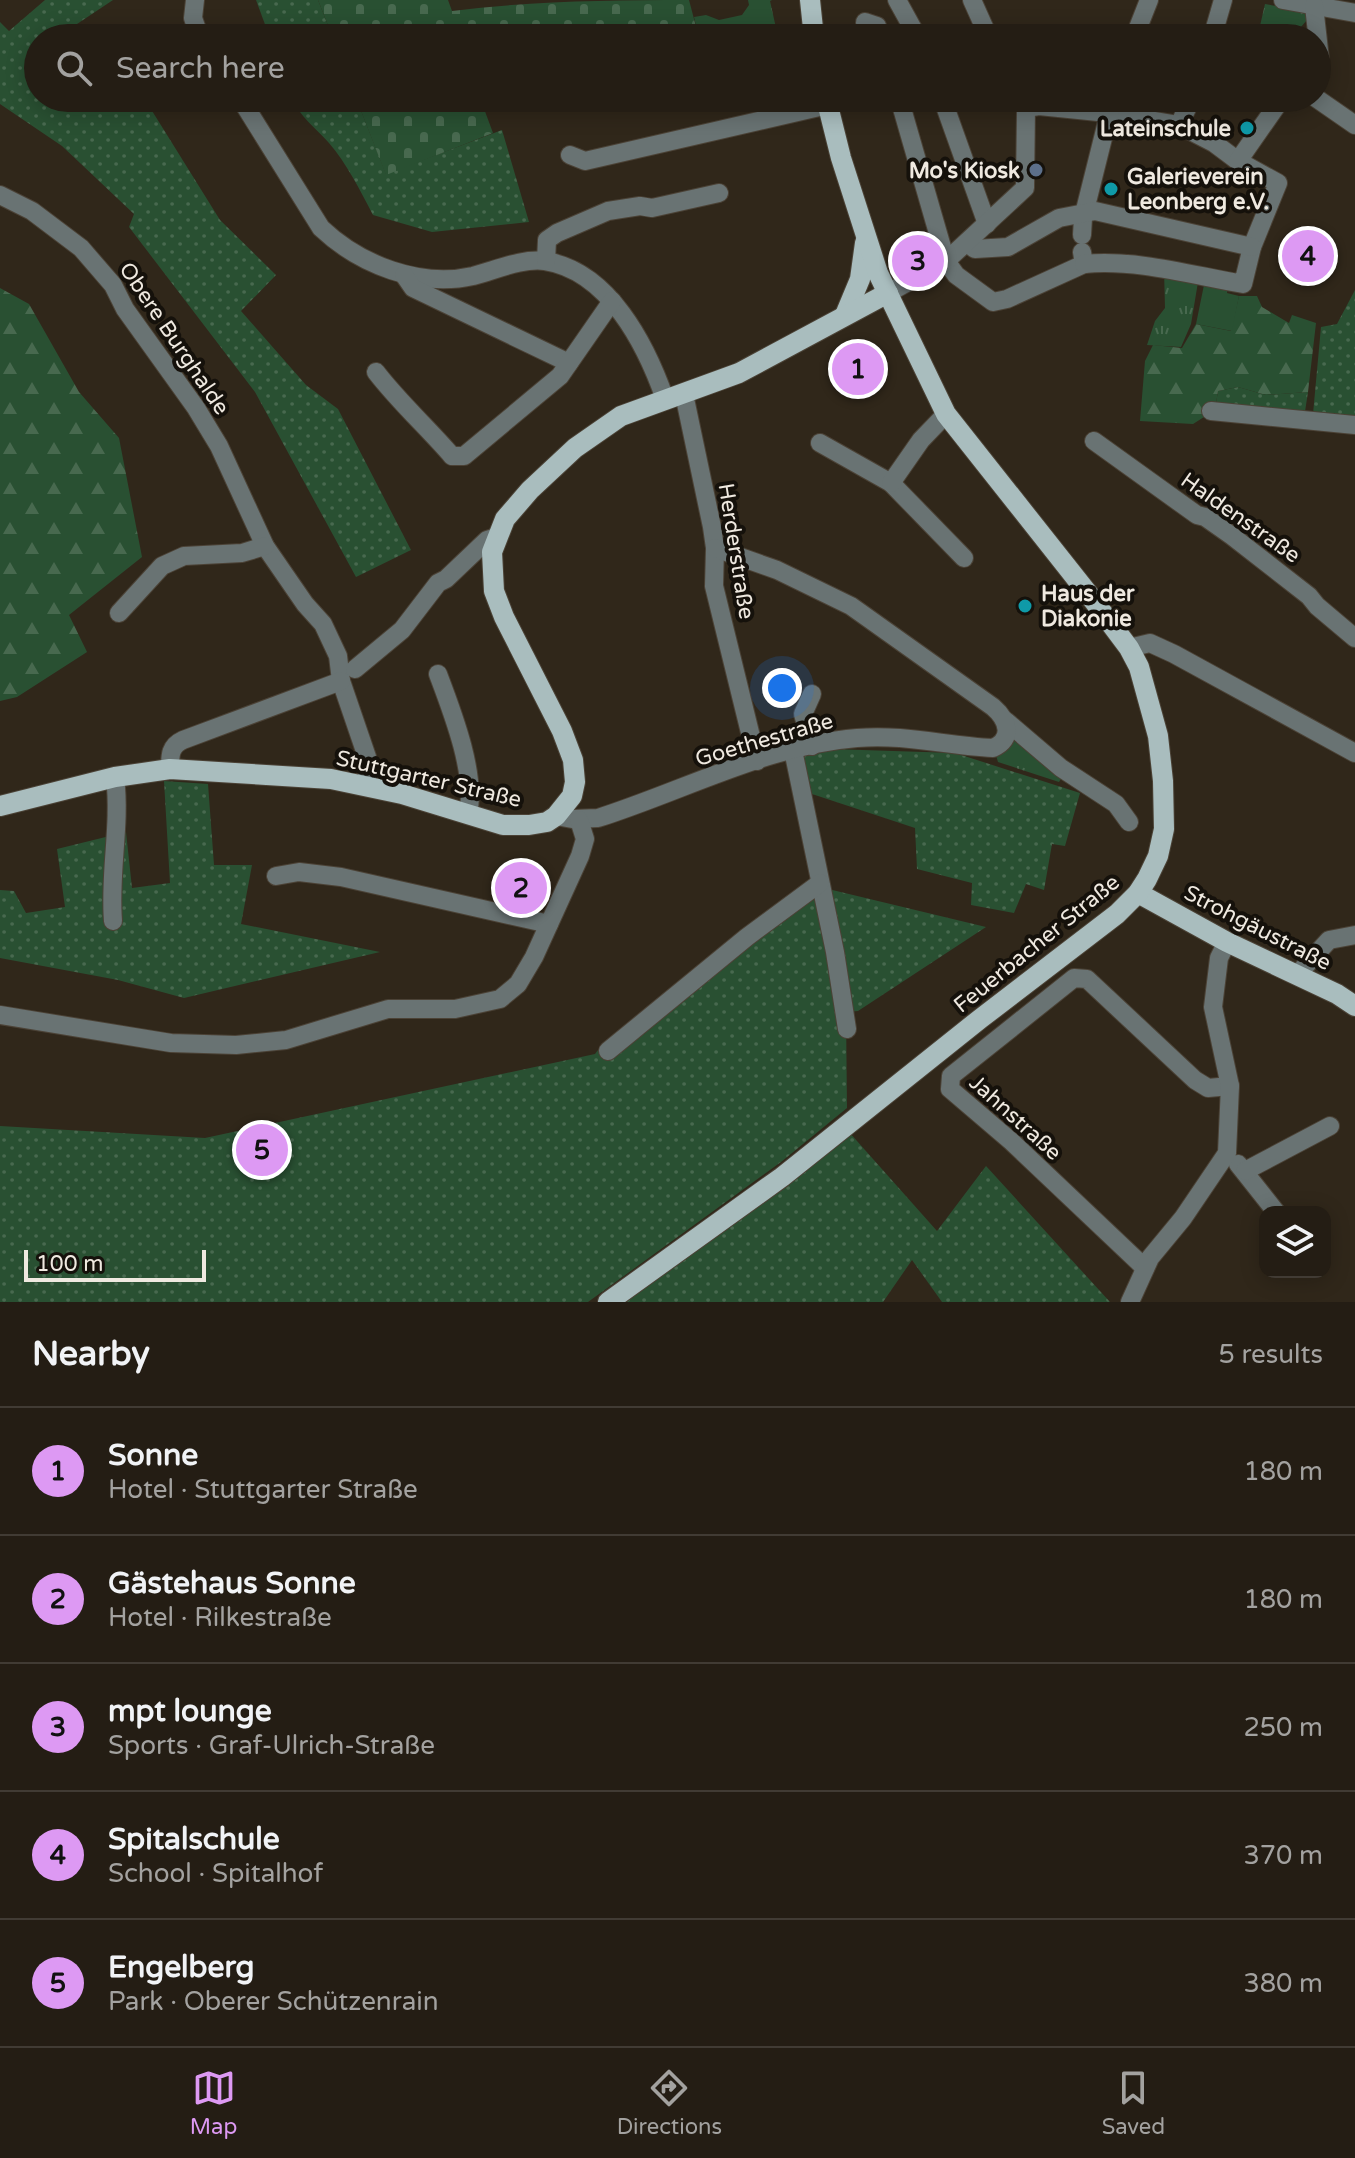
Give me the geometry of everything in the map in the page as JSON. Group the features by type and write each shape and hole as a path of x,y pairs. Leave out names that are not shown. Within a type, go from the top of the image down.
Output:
{"main road":[{"path":"810,0 813,24"},
{"name":"Feuerbacher Straße","path":"608,1302 782,1177 1117,914 1138,893 1158,856 1164,829 1158,736 1148,694 1129,648 946,414 865,237 830,112"},
{"path":"845,315 860,279 865,237"},
{"path":"556,816 572,796 575,782 573,760 494,591 491,568 496,537 505,519 530,490 575,448 621,416 739,373 888,293"},
{"name":"Stuttgarter Straße","path":"0,806 115,777 170,769 294,775 365,785 503,825 547,822 556,816"},
{"name":"Strohgäustraße","path":"1138,893 1355,1006"}],"street":[{"path":"195,0 195,24"},
{"path":"897,0 910,24"},
{"path":"972,0 983,24"},
{"path":"1140,24 1149,0"},
{"path":"1216,24 1223,0"},
{"path":"1283,0 1355,13"},
{"path":"1314,6 1316,24"},
{"path":"865,22 871,24"},
{"path":"1331,108 1355,125"},
{"path":"249,112 321,228 356,255 404,275 442,280 470,277 524,262 546,261 547,240 608,211 640,206 652,208 719,193"},
{"path":"570,155 585,161 786,112"},
{"path":"903,112 946,261 956,275 993,302 1007,299 1084,256 1243,284 1252,247 1278,183 1179,125 1135,112"},
{"path":"948,112 990,216"},
{"path":"888,293 946,261 967,243 990,216 1025,188 1029,112"},
{"path":"1084,256 1085,211 1109,112"},
{"path":"1179,125 1185,112"},
{"path":"1238,161 1272,112"},
{"name":"Obere Burghalde","path":"0,195 32,211 81,248 113,285 125,309 196,408 219,446 265,546 305,604 323,624 348,675 367,757 365,785"},
{"path":"967,243 975,249 1008,247 1059,218 1095,211 1252,247"},
{"name":"Herderstraße","path":"546,261 592,281 612,301 625,315 660,384 674,396 715,548 714,586 757,761"},
{"path":"404,275 413,288 569,363"},
{"path":"376,372 401,404 424,424 452,456 464,456 560,376 612,301"},
{"path":"1211,411 1355,425"},
{"path":"891,483 921,440 946,414"},
{"name":"Haldenstraße","path":"1094,441 1197,515 1205,517 1232,536 1309,596 1355,638"},
{"path":"820,443 891,483 964,558"},
{"path":"170,769 170,753 174,744 348,675 402,630 438,583 487,540 496,537"},
{"path":"119,613 162,566 184,556 242,553 265,546"},
{"path":"715,548 777,570 851,606 1002,716 1061,768 1116,804 1129,822"},
{"path":"1129,648 1150,643 1174,654 1355,753"},
{"path":"438,674 453,714 465,762 471,802 468,814"},
{"path":"812,694 803,714 802,748 820,883 847,1029"},
{"name":"Goethestraße","path":"556,816 579,820 598,818 757,761 855,738 898,736 993,748 1002,744 1007,736 1002,716"},
{"path":"113,921 112,862 118,817 115,777"},
{"path":"0,1015 171,1043 236,1045 286,1040 388,1009 455,1009 500,999 518,984 534,957 580,856 585,839 579,820"},
{"path":"276,876 299,872 341,877 549,924"},
{"path":"608,1051 747,937 820,883"},
{"path":"1297,975 1329,940 1355,935"},
{"path":"1130,1302 1145,1268 1227,1153 1230,1086 1213,1007 1217,968 1227,942"},
{"name":"Jahnstraße","path":"1145,1268 1012,1142 950,1089 951,1076 1074,978 1087,979 1195,1080 1208,1088 1230,1086"},
{"path":"1245,1171 1330,1126"},
{"path":"1227,1153 1271,1206"}],"green space":[{"path":"45,0 113,0 77,24 24,24 24,112 153,112 220,220 276,275 241,311 306,385 338,409 411,550 356,577 255,392 129,227 134,214 62,146 0,104 0,22 9,31"},
{"path":"256,0 318,0 327,24 265,24"},
{"path":"318,0 448,0 452,11 570,2 689,0 695,24 327,24"},
{"path":"748,0 772,0 775,24 696,24 694,17 706,15 719,20 742,15 749,5"},
{"path":"1265,4 1304,11 1307,20 1304,24 1260,24"},
{"path":"300,112 362,112 386,174 502,130 529,222 432,232 373,215 342,160"},
{"path":"361,112 485,112 493,133 386,175"},
{"path":"1164,269 1198,282 1191,324 1181,347 1147,345 1155,321 1165,308"},
{"path":"1205,280 1228,285 1227,293 1239,296 1232,331 1196,324"},
{"path":"0,288 29,304 79,392 119,438 142,557 69,615 87,652 17,697 0,701"},
{"path":"1355,290 1355,415 1313,414 1321,327 1337,324"},
{"path":"1239,296 1257,296 1262,307 1289,323 1292,315 1316,323 1308,392 1266,395 1238,387 1218,391 1215,410 1193,424 1140,421 1145,361 1153,345 1182,348 1196,324 1231,331"},
{"path":"1238,387 1266,395 1308,392 1304,418 1215,410 1218,391"},
{"path":"1012,735 1064,774 1059,782 998,762 996,755"},
{"path":"831,749 955,753 1080,793 1065,846 1052,844 1044,890 1026,884 1014,913 971,905 972,883 917,869 915,828 812,794 803,755"},
{"path":"164,781 208,784 214,865 252,865 241,924 380,952 184,998 118,980 0,958 0,890 14,891 26,913 65,907 57,849 126,832 132,888 170,883"},
{"path":"824,888 986,927 858,1011 846,1012 847,1108 781,1162 588,1302 0,1302 0,1126 205,1138 595,1054 598,1050 612,1047"},
{"path":"849,1132 937,1231 986,1166 1110,1302 942,1302 912,1260 883,1302 625,1302"}],"place":[{"name":"Lateinschule","path":"1247,128"},
{"name":"Mo's Kiosk","path":"1036,170"},
{"name":"Galerieverein Leonberg e.V.","path":"1111,189"},
{"name":"Spitalschule","path":"1308,256"},
{"name":"mpt lounge","path":"918,261"},
{"name":"Sonne","path":"858,369"},
{"name":"Haus der Diakonie","path":"1025,606"},
{"name":"Gästehaus Sonne","path":"521,888"},
{"name":"Engelberg","path":"262,1150"}]}
